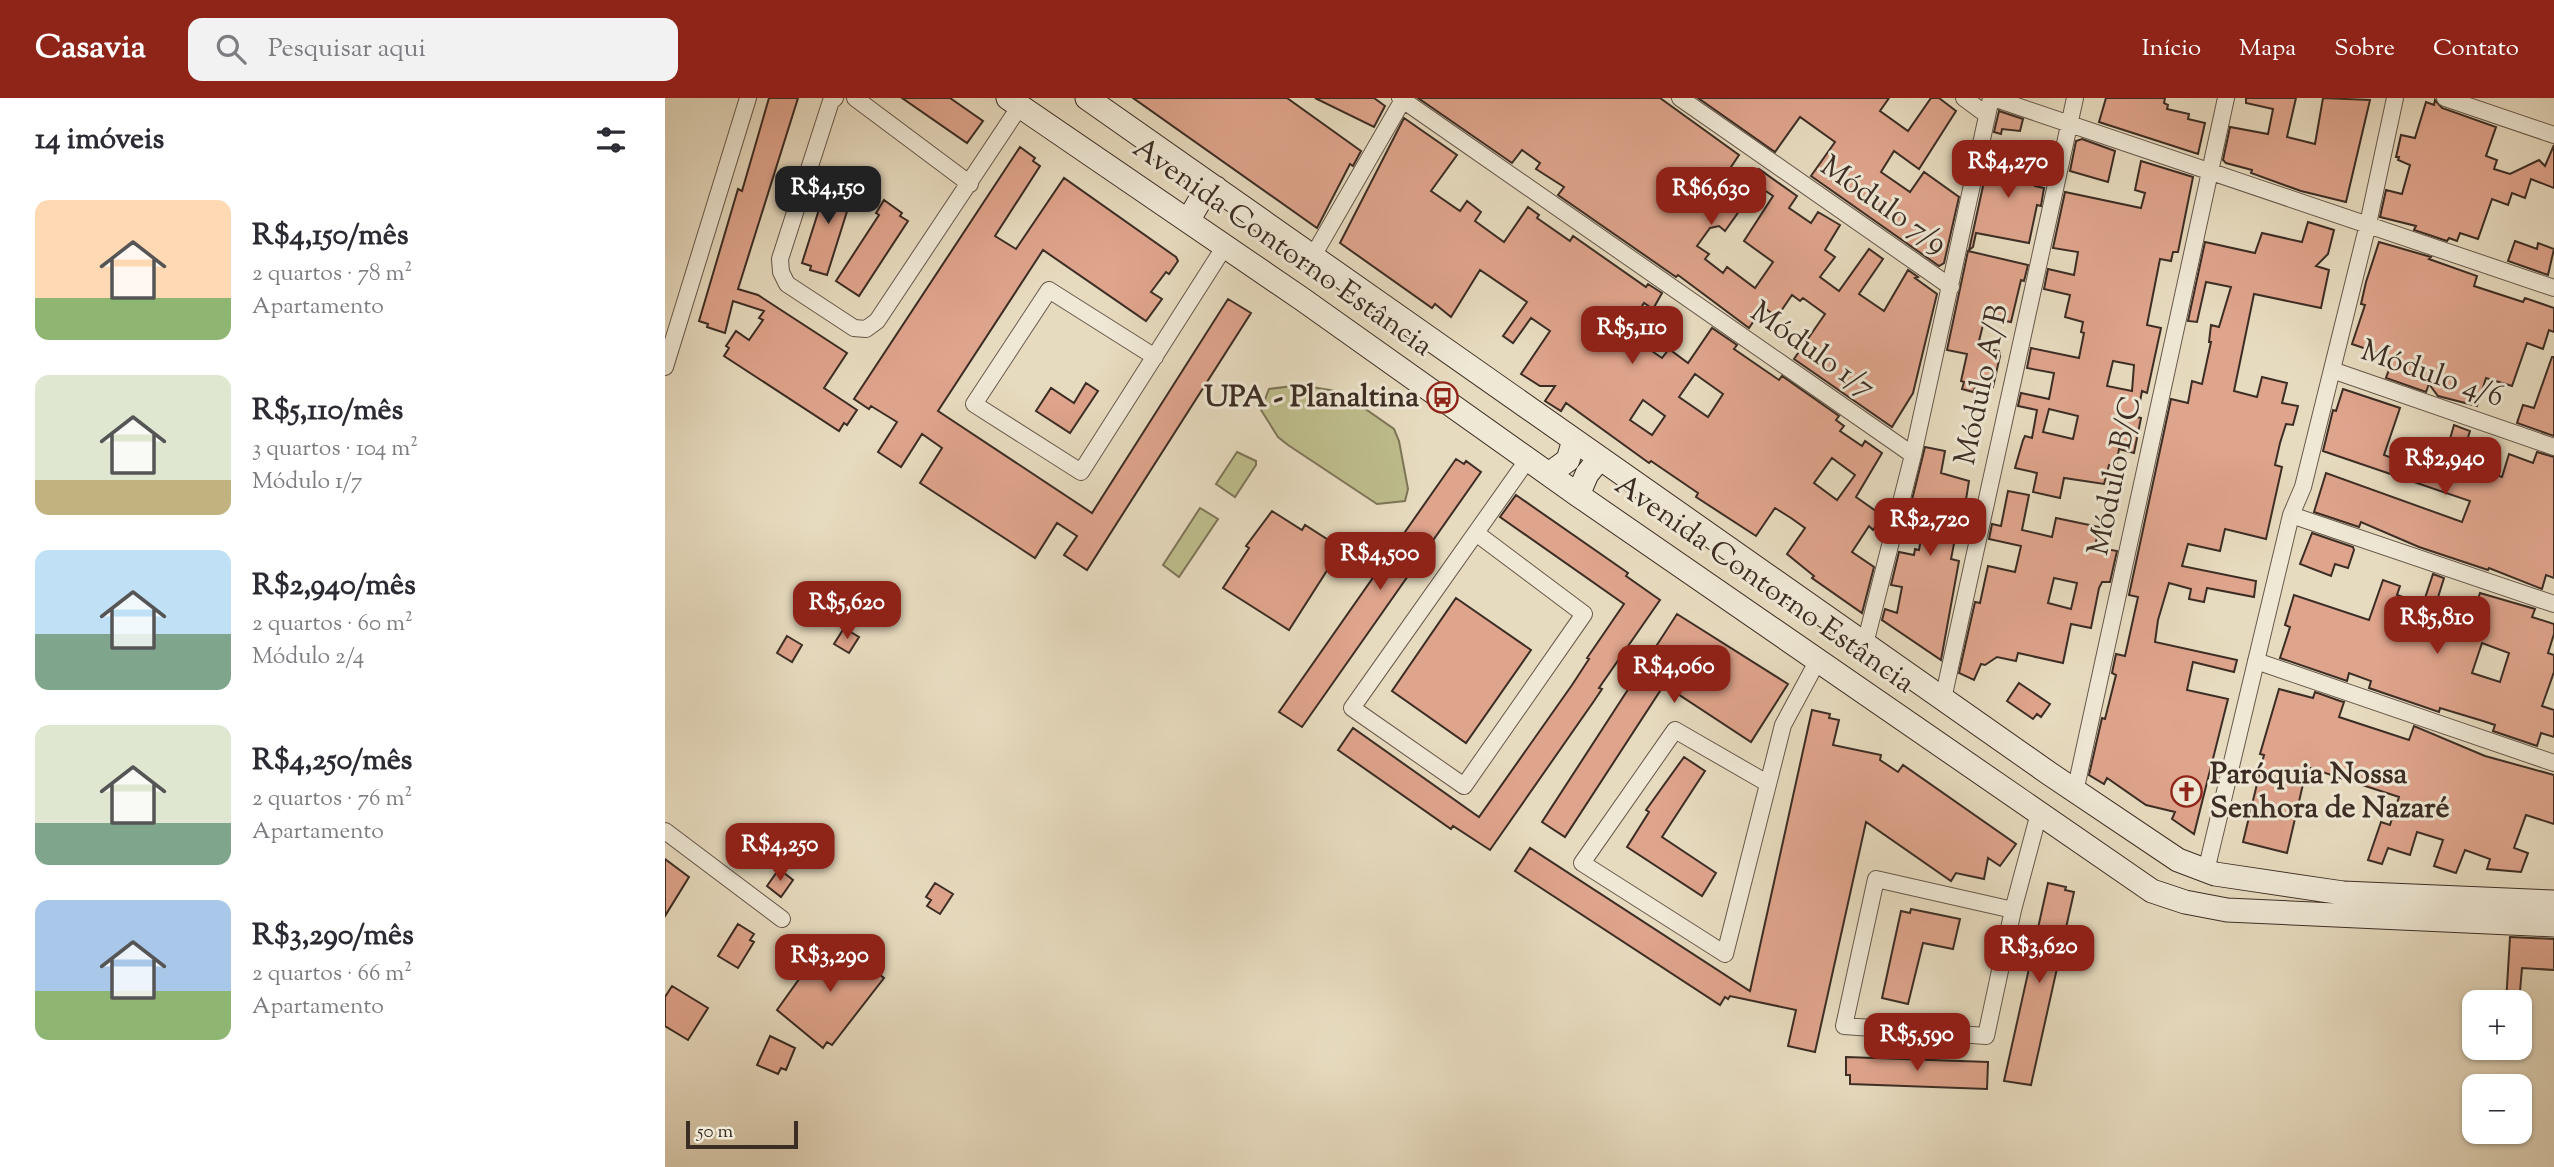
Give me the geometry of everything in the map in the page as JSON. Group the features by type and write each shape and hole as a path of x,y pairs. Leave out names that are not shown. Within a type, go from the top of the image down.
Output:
{"street":[{"path":"665,367 748,98"},
{"path":"835,98 831,101 780,259 781,272 787,284 853,328 866,329 877,321 970,184 1014,102"},
{"path":"855,98 970,184"},
{"name":"Avenida Contorno Estância","path":"1087,98 2075,792 2178,860 2206,871 2343,893 2554,902"},
{"name":"Módulo 7/9","path":"1680,98 1951,287"},
{"path":"1964,98 1987,115"},
{"path":"1865,644 1913,455 1992,98 2554,288"},
{"name":"Módulo A/B","path":"1943,699 2075,98"},
{"name":"Módulo B/C","path":"2075,792 2226,98"},
{"path":"2206,871 2291,514 2302,487 2368,224 2395,98"},
{"path":"2445,98 2554,135"},
{"path":"1313,256 1402,99"},
{"name":"Módulo 1/7","path":"1402,99 1913,455"},
{"name":"Avenida Contorno Estância","path":"1014,102 2153,891 2210,908 2554,925"},
{"path":"1188,221 1199,202 1216,188"},
{"path":"1155,357 1049,290 974,404 1081,472 1155,357 1225,246"},
{"name":"Módulo 4/6","path":"2332,370 2554,447"},
{"path":"1549,474 1568,460 1574,440"},
{"path":"1578,495 1587,474 1600,458"},
{"path":"1476,533 1584,614 1464,786 1352,708 1528,459"},
{"path":"2291,514 2554,604"},
{"path":"1767,783 1675,730 1582,863 1725,954 1783,725 1818,660"},
{"path":"2256,660 2554,763"},
{"path":"2013,910 1876,879 1844,1026 1986,1036 2013,910 2039,813"},
{"path":"665,831 782,919"},
{"path":"2185,902 2179,888 2184,874 2206,871 2225,885 2226,893 2223,900 2210,908"}],"shaded area":[{"path":"1300,385 1341,392 1394,429 1399,441 1408,489 1405,501 1377,504 1278,437 1261,410 1269,389"},
{"path":"1237,452 1256,461 1256,465 1235,497 1216,484"},
{"path":"1200,508 1218,519 1179,577 1163,565"}],"building":[{"path":"769,98 798,98 738,289 758,295 847,353 824,388 857,410 847,425 844,423 839,431 724,356 729,348 726,346 736,331 749,340 763,320 759,318 764,311 733,301 725,333 699,321 738,189 742,191"},
{"path":"902,98 950,98 983,121 967,143"},
{"path":"1133,98 1287,98 1361,151 1353,166 1350,164 1317,228"},
{"path":"1315,98 1374,98 1385,106 1374,127"},
{"path":"1418,98 1660,98 1739,155 1731,167 1757,186 1725,231 1719,226 1710,228 1697,246 1709,254 1705,259 1723,273 1727,267 1755,288 1773,262 1744,241 1773,196 1751,181 1759,169 1797,196 1789,208 1811,223 1818,212 1840,225 1825,250 1835,257 1820,277 1839,291 1869,249 1883,259 1859,294 1884,311 1908,270 1937,294 1913,393 1892,427 1794,359 1825,314 1803,298 1800,301 1792,295 1777,317 1763,307 1749,328 1678,275 1676,277 1558,195 1564,187 1536,169 1540,163 1522,150 1512,163"},
{"path":"1698,98 1889,98 1880,111 1908,131 1931,98 1939,98 1956,111 1919,169 1894,151 1881,172 1910,192 1924,172 1959,197 1944,263 1939,266 1811,176 1835,142 1800,117 1775,152"},
{"path":"2106,98 2165,98 2167,109 2189,114 2188,119 2205,123 2198,154 2099,122"},
{"path":"2246,98 2296,98 2287,137 2315,144 2323,98 2370,100 2346,202 2301,191 2223,160 2230,127 2268,134 2273,109 2246,103"},
{"path":"2435,100 2442,108 2496,127 2486,156 2497,160 2494,169 2510,174 2539,160 2545,166 2554,145 2554,188 2531,179 2525,198 2512,193 2508,205 2492,199 2478,239 2460,233 2457,241 2449,238 2447,241 2414,230 2416,226 2380,217 2386,190 2402,194 2410,165 2396,157 2401,135 2415,138 2426,102 2434,105"},
{"path":"1999,111 2023,119 2020,131 2002,129 2001,134 1994,132"},
{"path":"1404,118 1457,155 1431,191 1460,211 1467,201 1481,212 1475,221 1504,242 1528,207 1539,215 1537,218 1570,241 1573,236 1646,287 1648,284 1662,293 1653,309 1644,303 1629,326 1637,332 1633,338 1662,358 1669,349 1688,363 1712,328 1737,345 1734,349 1779,380 1782,376 1839,416 1836,420 1844,426 1840,431 1862,446 1865,441 1882,453 1856,497 1883,516 1873,530 1869,526 1852,552 1874,567 1862,613 1812,578 1814,576 1787,554 1805,528 1791,518 1775,508 1756,536 1696,497 1698,493 1651,461 1649,463 1566,403 1561,411 1545,401 1555,386 1540,386 1521,374 1550,331 1531,318 1513,343 1503,336 1527,302 1480,270 1451,317 1435,304 1432,308 1340,243","holes":["1695,374 1723,394 1708,417 1679,397","1643,400 1665,416 1652,435 1630,420","1832,458 1855,475 1837,500 1814,483"]},
{"path":"2082,139 2115,151 2108,182 2070,171 2076,141"},
{"path":"1020,147 1035,158 1033,161 1040,166 995,236 1016,249 1064,178 1178,261 1151,292 1162,299 1146,321 1043,250 938,411 1092,513 1228,299 1251,313 1087,570 1064,555 1077,536 1057,523 1035,558 920,483 942,448 922,434 901,467 878,452 897,422 854,399"},
{"path":"1990,154 2040,165 2035,186 2044,188 2041,206 2037,205 2029,243 1976,233 1973,247 1969,250"},
{"path":"2141,161 2193,177 2178,252 2173,252 2171,261 2160,259 2147,325 2161,328 2147,393 2142,391 2137,417 2141,418 2134,453 2119,449 2116,466 2109,465 2104,484 2064,478 2060,498 2033,492 2037,473 2015,468 2025,436 2032,438 2037,410 2018,406 2021,393 2049,399 2054,373 2027,368 2031,348 2079,358 2084,333 2081,332 2083,322 2065,317 2070,295 2044,289 2048,269 2074,275 2078,252 2053,248 2065,192 2141,208 2145,193 2135,190","holes":["2113,361 2134,365 2132,391 2107,386","2049,409 2078,416 2073,439 2043,432"]},
{"path":"829,178 855,186 827,275 810,270 811,266 802,263"},
{"path":"884,200 908,221 859,296 836,281 879,215 876,213"},
{"path":"2308,222 2334,230 2328,254 2316,266 2329,270 2321,308 2254,294 2234,391 2257,397 2262,377 2287,383 2282,403 2298,406 2293,425 2286,424 2280,443 2275,465 2282,467 2266,539 2225,529 2220,551 2188,544 2182,566 2256,581 2254,597 2207,588 2204,602 2189,599 2191,589 2169,583 2158,620 2155,642 2237,660 2234,672 2193,662 2187,690 2228,699 2194,834 2172,819 2175,812 2146,805 2107,778 2104,784 2089,775 2102,718 2105,719 2116,675 2112,673 2116,654 2125,656 2138,597 2129,595 2171,399 2188,403 2192,381 2202,384 2211,342 2211,325 2219,327 2231,287 2206,282 2197,322 2188,321 2205,242 2255,253 2262,233 2302,242"},
{"path":"2515,241 2537,249 2538,243 2554,249 2548,275 2508,261"},
{"path":"2379,242 2431,257 2429,259 2477,276 2474,286 2523,302 2525,298 2554,308 2554,332 2549,330 2543,349 2527,343 2512,386 2486,378 2477,406 2438,396 2429,384 2426,392 2386,378 2393,358 2352,344 2365,305 2361,304"},
{"path":"1968,251 2028,265 2024,281 2021,280 2011,322 1985,317 1979,341 1990,343 1989,349 1999,351 2000,356 1993,387 1977,384 1973,392 1962,389 1964,382 1961,381 1967,354 1947,350"},
{"path":"2552,357 2554,436 2517,423 2523,405 2534,408"},
{"path":"1086,383 1098,391 1070,433 1036,411 1051,388 1074,403"},
{"path":"2343,389 2400,408 2384,455 2420,469 2427,450 2445,456 2454,425 2470,431 2460,462 2502,477 2509,454 2533,463 2537,452 2554,457 2554,578 2546,575 2542,589 2489,568 2488,570 2419,547 2361,522 2359,527 2314,512 2326,473 2462,522 2470,501 2323,451 2333,410 2336,411"},
{"path":"1925,447 1945,451 1941,473 1969,481 1963,518 1959,518 1951,559 1959,561 1941,660 1882,620 1885,609 1897,613 1902,587 1891,585 1899,552 1914,555 1915,549 1919,550 1926,511 1910,508"},
{"path":"1456,459 1464,464 1466,461 1481,472 1302,727 1279,712"},
{"path":"2008,491 2029,495 2022,530 2052,537 2056,518 2099,527 2095,547 2117,551 2110,582 2102,582 2099,588 2091,628 2071,624 2063,663 2018,653 2016,661 1997,657 1985,665 1981,664 1974,680 1959,673 1975,602 1980,603 1988,566 2015,572 2021,546 1989,539 1992,524 2001,526","holes":["2054,578 2077,583 2071,609 2048,603"]},
{"path":"1516,495 1628,573 1626,576 1660,600 1599,688 1602,689 1594,701 1490,850 1453,826 1451,829 1338,750 1353,728 1479,817 1572,685 1624,604 1500,517"},
{"path":"1272,511 1302,530 1305,525 1341,548 1350,546 1349,557 1336,575 1328,569 1289,630 1223,588 1249,548 1246,546"},
{"path":"2312,533 2353,547 2348,568 2335,564 2331,576 2300,564"},
{"path":"2433,574 2444,578 2434,610 2470,622 2480,593 2535,609 2532,617 2554,624 2548,653 2554,655 2554,672 2542,706 2554,710 2554,737 2541,733 2537,746 2493,731 2495,725 2440,708 2439,712 2369,688 2371,681 2349,673 2347,681 2280,658 2290,627 2285,625 2294,595 2369,620 2383,580 2400,586 2397,595 2423,604","holes":["2482,643 2509,653 2500,682 2472,673"]},
{"path":"1456,598 1531,650 1466,743 1392,691"},
{"path":"1677,614 1788,684 1751,742 1664,685 1565,837 1542,822"},
{"path":"844,628 859,637 849,653 834,644"},
{"path":"787,636 802,645 792,662 777,653"},
{"path":"2019,683 2050,704 2041,717 2037,714 2033,719 2007,701"},
{"path":"2279,689 2313,698 2315,692 2344,702 2339,717 2409,740 2414,726 2485,756 2554,775 2554,824 2526,815 2514,848 2528,853 2521,872 2487,869 2490,859 2465,850 2456,873 2434,866 2443,840 2417,832 2410,855 2388,848 2382,864 2368,860 2381,822 2390,825 2399,797 2307,767 2287,853 2243,842 2264,755 2260,754"},
{"path":"1812,710 1830,714 1829,718 1839,720 1833,745 1881,755 1880,760 1898,772 1903,765 2016,844 2000,866 1988,858 1984,879 1956,873 1951,881 1866,822 1815,1052 1788,1046 1796,1010 1730,996 1728,999 1725,997 1720,1005 1515,871 1530,848 1750,991"},
{"path":"1684,757 1705,771 1662,837 1716,873 1702,896 1627,847 1649,812 1646,810"},
{"path":"665,859 689,877 665,916"},
{"path":"779,869 793,880 781,897 767,886"},
{"path":"935,883 953,894 940,914 927,906 931,900 926,897"},
{"path":"2048,883 2066,887 2065,890 2074,892 2031,1085 2004,1081"},
{"path":"1911,909 1960,919 1953,949 1923,943 1908,1004 1882,998 1901,911 1910,913"},
{"path":"738,924 754,934 750,940 754,942 738,968 718,956"},
{"path":"838,936 856,949 852,954 884,978 832,1045 827,1042 823,1048 777,1010 812,961 816,964"},
{"path":"2510,937 2554,939 2554,970 2522,968 2520,990 2507,990"},
{"path":"672,986 708,1008 688,1040 665,1026 665,997"},
{"path":"770,1036 795,1048 786,1070 781,1068 778,1074 757,1065"},
{"path":"1846,1057 1988,1062 1987,1089 1850,1084 1850,1075 1846,1075"}],"place":[{"name":"UPA - Planaltina","path":"1442,398"},
{"name":"Paróquia Nossa Senhora de Nazaré","path":"2187,792"}]}
